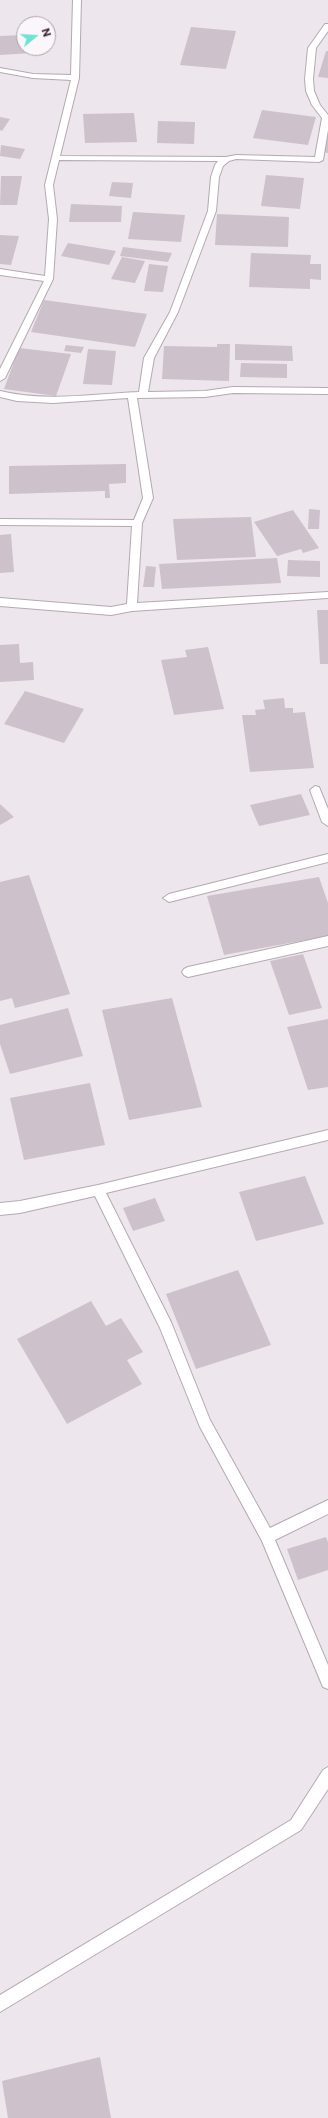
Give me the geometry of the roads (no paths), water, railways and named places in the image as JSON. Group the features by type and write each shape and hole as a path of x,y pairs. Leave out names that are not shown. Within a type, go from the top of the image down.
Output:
{"street":[{"path":"0,378 49,279 53,219 49,185 74,78 77,0"},
{"path":"319,160 326,118 316,104 310,91 309,79 312,48 328,26"},
{"path":"0,70 33,76 74,78"},
{"path":"55,158 226,159 236,157 319,160 328,162"},
{"path":"143,395 149,358 174,312 212,211 215,177 219,165 226,159"},
{"path":"0,272 49,279"},
{"path":"0,394 19,400 54,401 132,395 205,394 233,390 328,391"},
{"path":"132,395 148,498 137,523 132,607"},
{"path":"0,522 137,523"},
{"path":"0,602 111,611 132,607 202,604 328,595"},
{"path":"315,790 328,822"},
{"path":"169,898 328,858"},
{"path":"188,972 328,941"},
{"path":"0,1209 20,1207 98,1190 328,1135"},
{"path":"98,1190 166,1326 205,1424 267,1537 328,1682"},
{"path":"267,1537 328,1507"},
{"path":"0,2004 296,1824 328,1775"}]}
